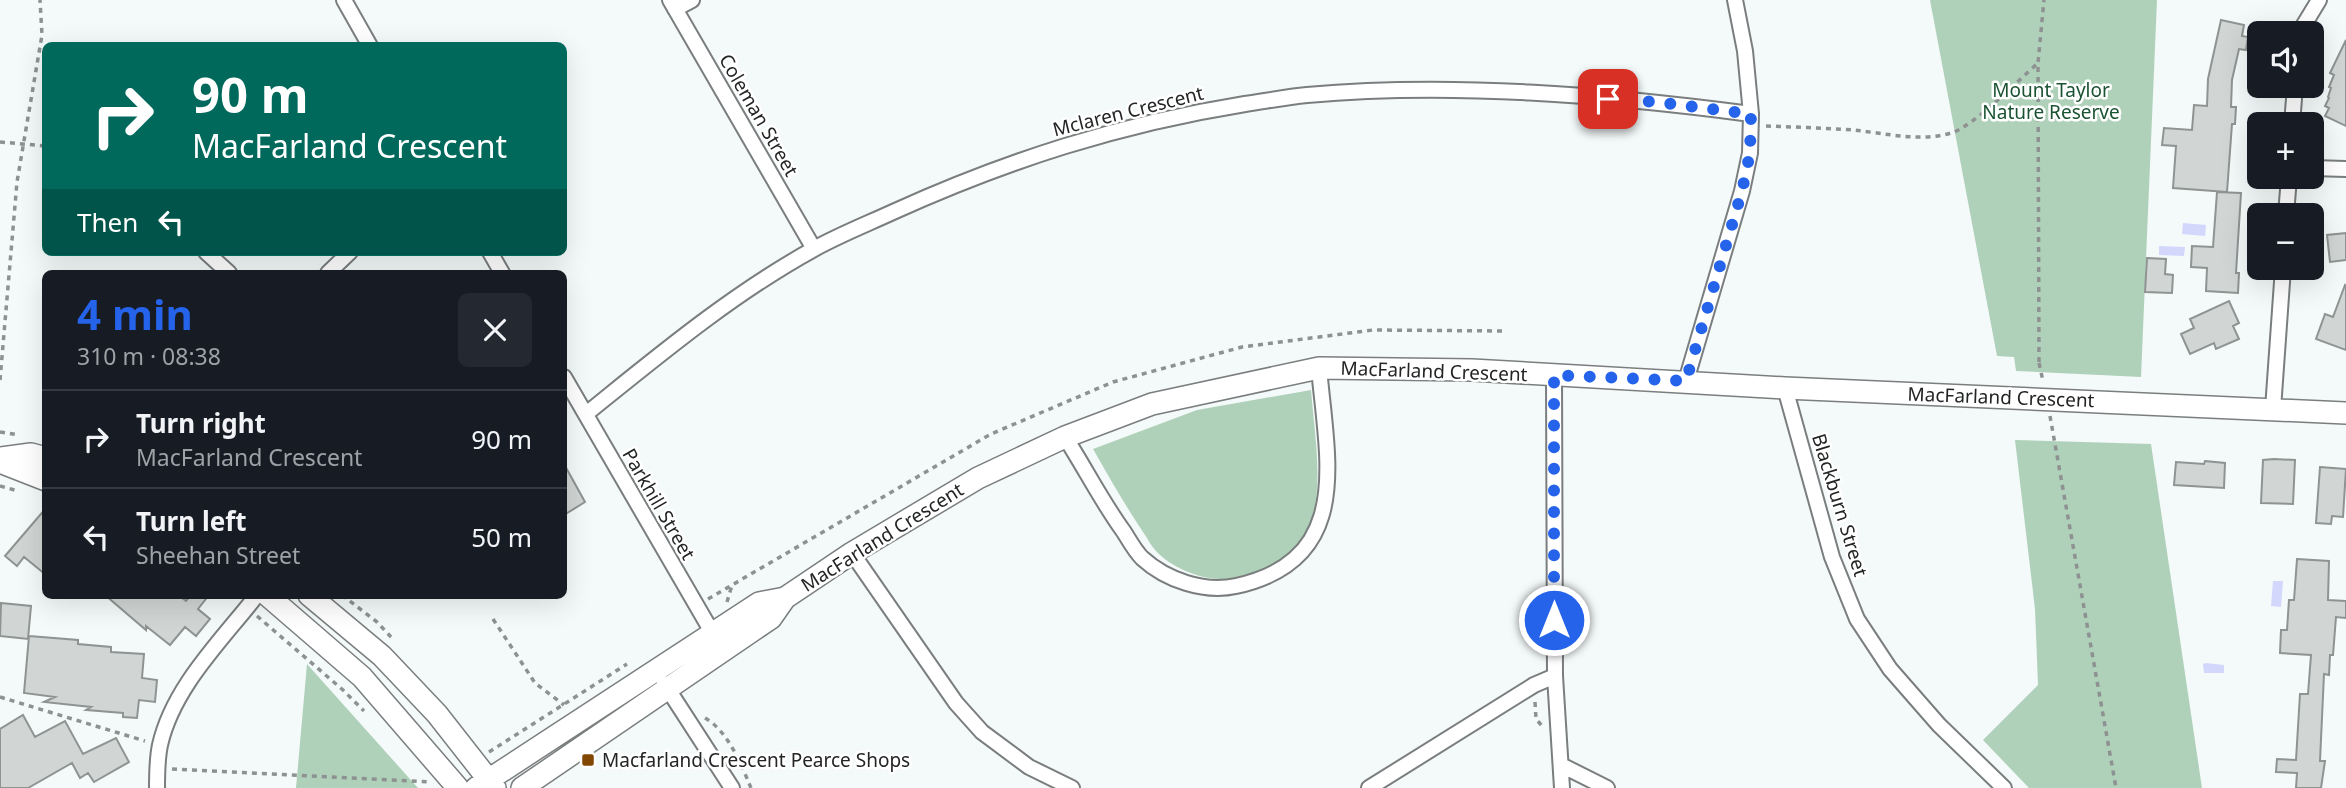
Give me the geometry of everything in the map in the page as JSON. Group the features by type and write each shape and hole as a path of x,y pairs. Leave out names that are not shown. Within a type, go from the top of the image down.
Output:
{"street":[{"path":"344,0 368,42"},
{"path":"673,4 692,0"},
{"path":"1686,381 1742,191 1750,153 1745,51 1735,0"},
{"path":"2306,21 2319,0"},
{"name":"Coleman Street","path":"673,4 814,249"},
{"name":"Mclaren Crescent","path":"586,414 653,360 740,296 814,249 951,186 1057,147 1185,114 1306,95 1417,89 1656,102 1750,120"},
{"path":"2324,168 2346,169"},
{"path":"210,256 226,270"},
{"path":"331,270 346,256"},
{"path":"2273,409 2282,280"},
{"path":"1065,437 1141,558 1166,575 1197,586 1230,587 1259,581 1287,566 1310,543 1323,515 1328,479 1319,368"},
{"name":"MacFarland Crescent","path":"487,785 656,670 771,618 785,598 852,553 978,478 1065,437 1152,404 1319,368 1412,368 2346,414"},
{"path":"1554,375 1555,676 1562,788"},
{"name":"Parkhill Street","path":"567,382 718,642"},
{"name":"Blackburn Street","path":"1785,388 1832,557 1857,619 1898,678 1939,725 2004,788"},
{"path":"0,460 32,454 42,457"},
{"path":"0,460 42,478"},
{"path":"852,553 956,703 982,732 1029,766 1072,788"},
{"path":"157,788 160,746 169,715 196,672 254,599"},
{"path":"272,599 362,677 458,788"},
{"path":"314,599 382,656 437,714 487,785"},
{"name":"MacFarland Crescent","path":"522,788 667,688 718,642"},
{"path":"656,670 732,788"},
{"path":"1368,788 1534,685 1555,676"},
{"path":"1560,765 1607,788"}],"path":[{"path":"0,380 17,182 42,35 40,0"},
{"path":"2044,0 2038,63 2039,365 2116,788"},
{"path":"1750,120 1914,137 1940,135 1957,131 2038,63"},
{"path":"0,142 42,146"},
{"path":"724,610 732,585"},
{"path":"706,600 715,605"},
{"path":"247,608 343,690 371,718"},
{"path":"493,619 534,683 564,705"},
{"path":"0,697 160,746"},
{"path":"702,716 716,724 743,768 751,788"},
{"path":"157,769 428,783"},
{"path":"421,774 432,788"}],"green space":[{"name":"Mount Taylor Nature Reserve","path":"1930,0 2157,0 2141,377 2016,371 2014,357 1997,356"},
{"path":"1311,390 1317,478 1315,506 1308,531 1293,552 1271,568 1238,578 1217,579 1196,575 1159,554 1130,512 1093,449 1197,410"},
{"path":"2015,440 2151,444 2202,788 2029,788 1983,740 2038,685 2035,609"},
{"path":"307,664 418,788 296,788"}],"water":[{"path":"2183,223 2206,225 2205,236 2182,234"},
{"path":"2159,246 2185,247 2184,256 2159,255"},
{"path":"2273,581 2283,581 2281,607 2271,606"},
{"path":"2203,664 2224,665 2224,673 2204,673"}],"building":[{"path":"2221,20 2244,25 2242,36 2247,37 2246,50 2239,49 2232,80 2231,107 2236,107 2235,124 2232,124 2227,192 2173,188 2176,146 2162,145 2164,128 2192,130 2194,105 2207,106 2208,79"},
{"path":"2346,40 2346,126 2325,116 2329,108 2325,106 2334,75 2330,73"},
{"path":"2217,192 2241,193 2236,273 2239,273 2238,293 2206,291 2207,268 2191,267 2192,246 2213,247"},
{"path":"2346,233 2346,260 2330,262 2327,235"},
{"path":"2147,258 2166,259 2165,274 2173,275 2172,293 2145,292"},
{"path":"2345,285 2346,350 2316,339 2325,314 2333,317"},
{"path":"2229,301 2239,323 2233,326 2239,339 2216,349 2214,343 2190,354 2181,334 2194,328 2190,319"},
{"path":"2263,460 2295,460 2293,504 2261,503"},
{"path":"2205,461 2225,463 2224,488 2174,485 2176,462 2204,464"},
{"path":"2320,467 2346,469 2343,517 2332,516 2331,524 2316,523"},
{"path":"567,469 585,502 567,513"},
{"path":"42,513 42,572 24,557 17,566 5,556"},
{"path":"2297,559 2329,561 2328,600 2346,601 2346,618 2336,617 2329,675 2324,674 2320,761 2325,761 2321,788 2296,788 2297,773 2276,772 2277,759 2296,760 2300,694 2308,694 2311,655 2280,653 2281,630 2287,630 2289,600 2294,600"},
{"path":"110,599 206,599 198,609 210,619 196,636 185,627 170,645 146,626 146,630"},
{"path":"1,603 31,606 28,639 0,636"},
{"path":"29,636 78,640 78,644 111,647 111,652 144,654 142,678 157,680 155,702 139,700 137,718 123,717 123,713 86,710 91,707 44,702 55,697 24,693"},
{"path":"23,715 35,737 65,721 83,754 116,738 129,762 94,782 88,773 80,778 72,763 28,788 0,788 0,729"}],"place":[{"name":"Macfarland Crescent Pearce Shops","path":"588,760"}],"route":[{"path":"1554,620 1554,375 1686,381 1742,191 1750,153 1751,114 1608,99"}]}
